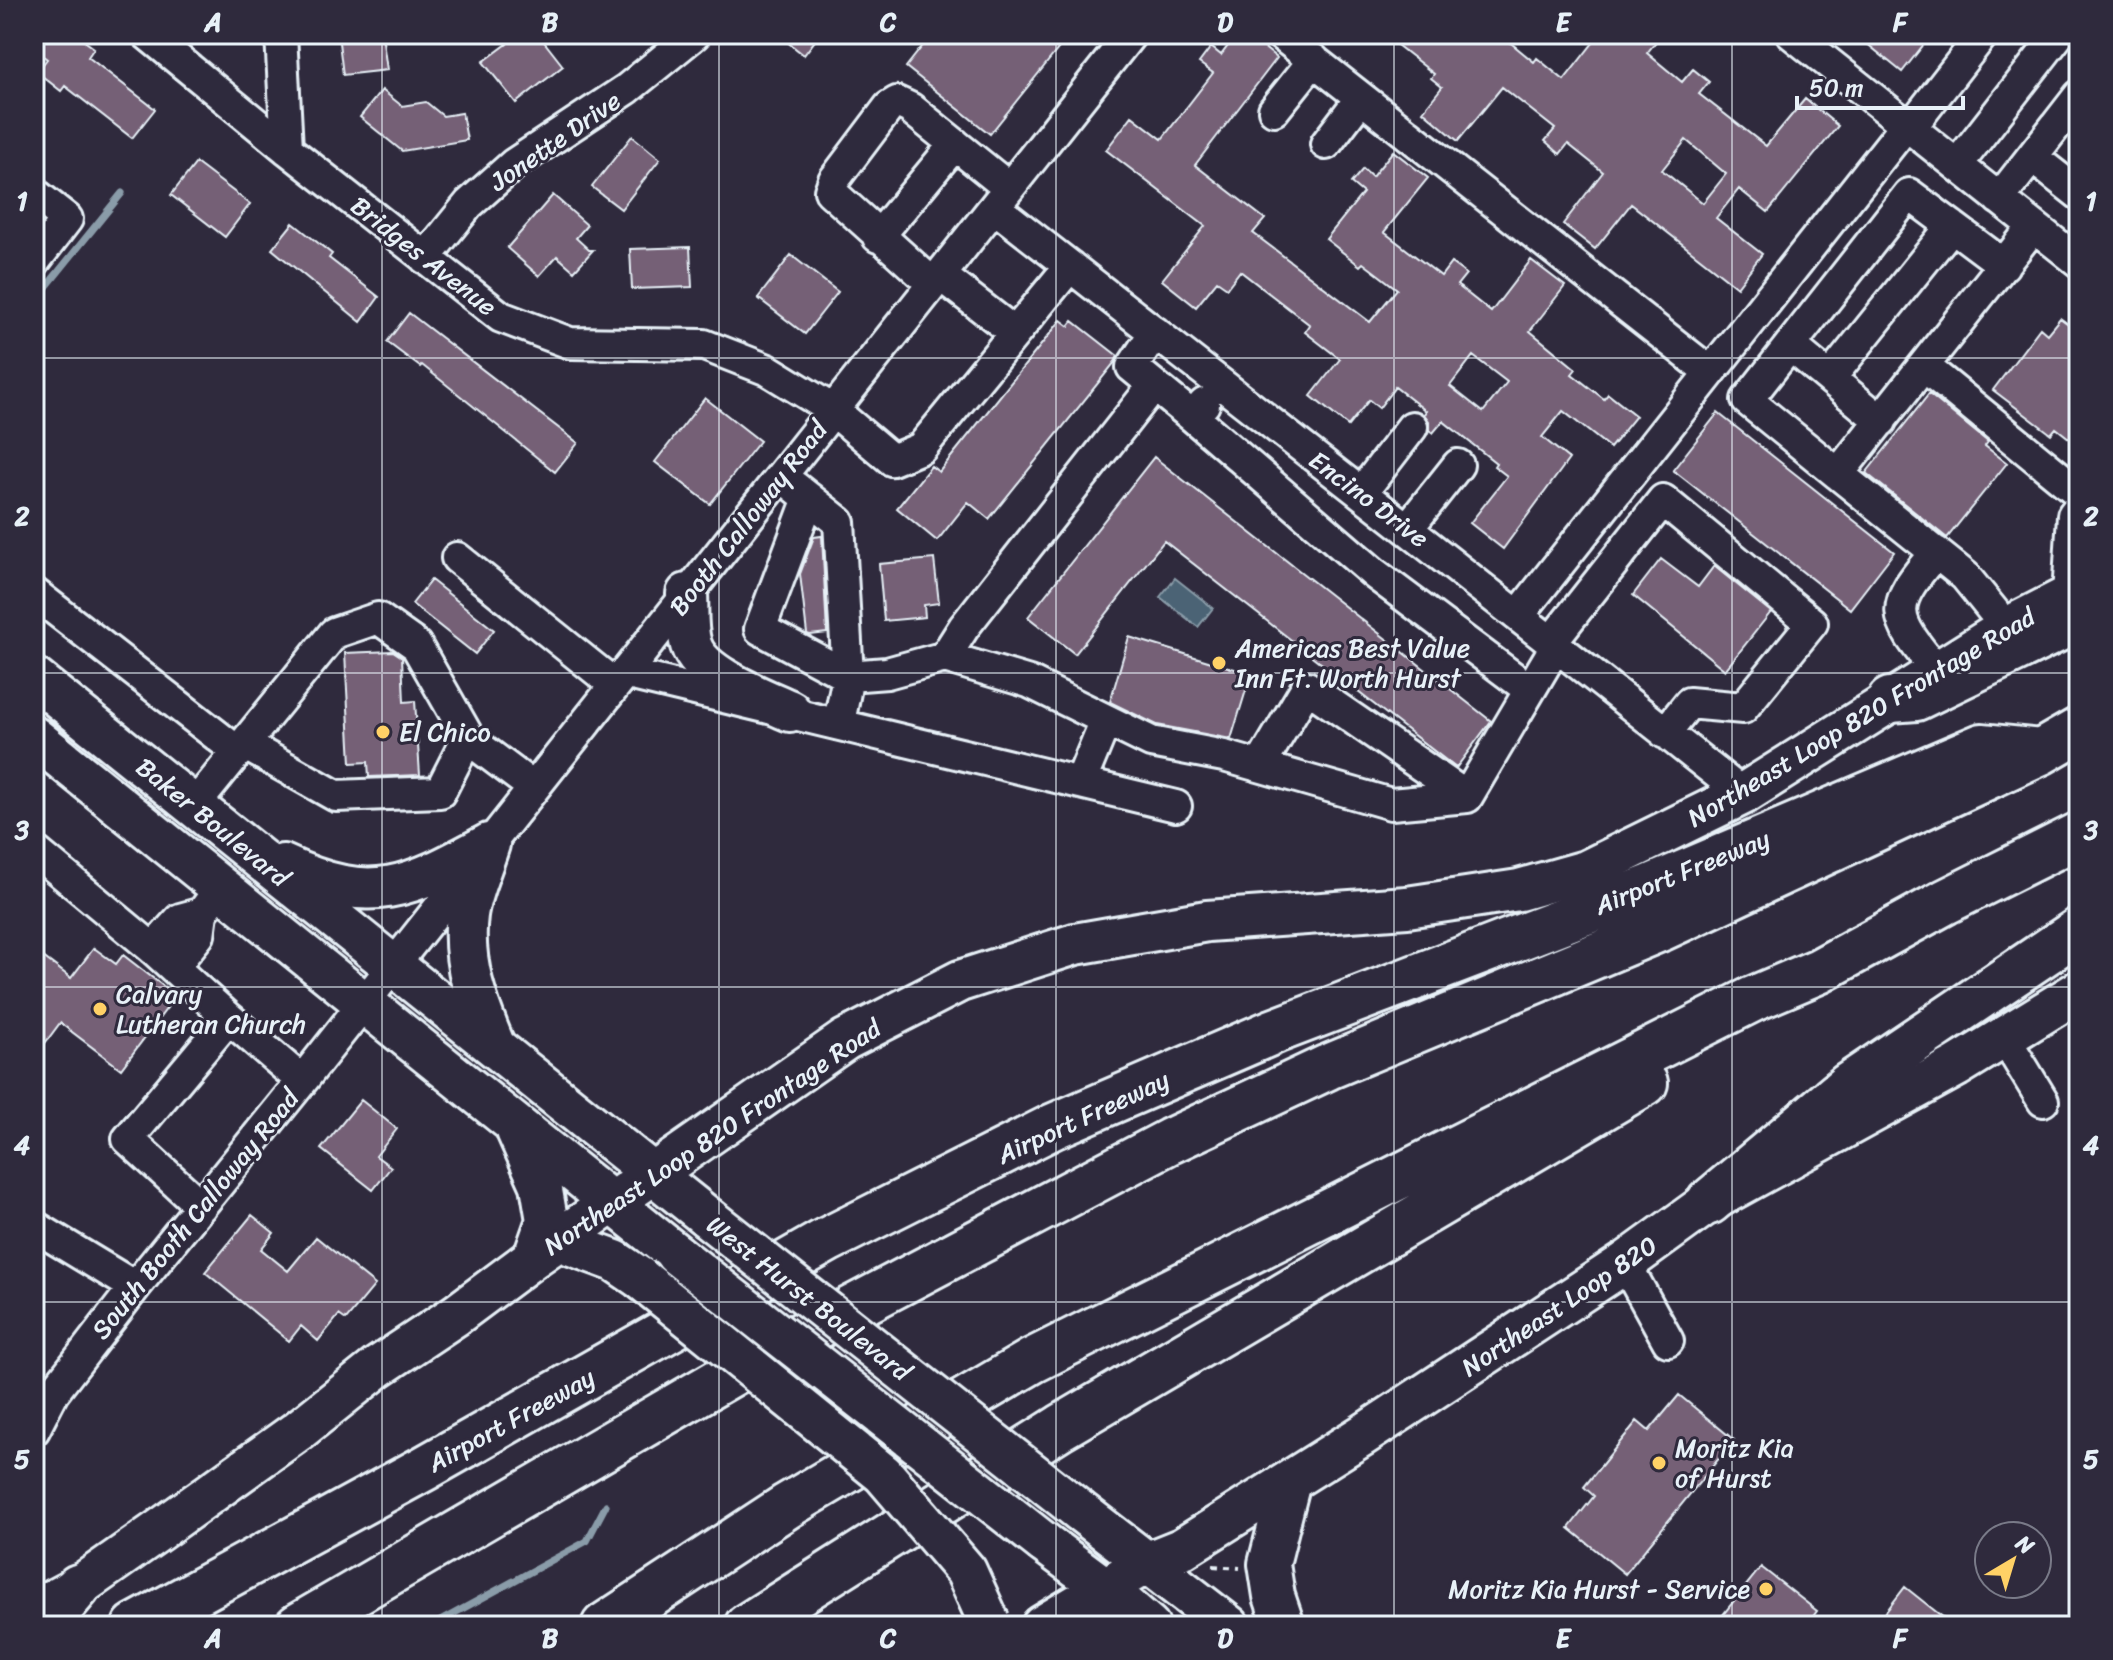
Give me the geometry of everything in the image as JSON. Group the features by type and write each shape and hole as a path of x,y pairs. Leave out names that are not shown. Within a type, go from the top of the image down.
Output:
{"highway":[{"path":"1890,700 1916,698 2075,602"},
{"path":"298,1626 769,1352 1170,1141 1328,1067 1660,929 2041,752 2079,730"},
{"name":"Airport Freeway","path":"135,1626 425,1468 827,1240 1054,1126 1275,1031 1651,887 1982,746 2041,752"},
{"path":"604,1626 787,1506 1032,1361 1753,999 1819,971 1945,902 2079,835"},
{"path":"1709,1202 1849,1085 2079,930"},
{"path":"747,1626 1061,1427 1762,1014 1819,971"},
{"path":"45,1626 78,1587"}],"main road":[{"path":"687,594 690,639 692,648 701,660 741,689 790,711"},
{"name":"Northeast Loop 820 Frontage Road","path":"34,1611 78,1587 299,1430 378,1367 845,1040 960,981 1075,944 1207,921 1407,907 1519,890 1586,871 1743,794 2007,628 2075,602"},
{"name":"Baker Boulevard","path":"34,678 392,966"},
{"name":"Baker Boulevard","path":"34,737 211,900 363,1002"},
{"path":"241,846 307,876 339,886 376,889 405,885 436,873 489,844"},
{"path":"489,844 467,913 466,951 478,1007 497,1050"},
{"name":"West Hurst Boulevard","path":"392,966 1229,1626"},
{"name":"Northeast Loop 820","path":"1042,1626 1148,1562 1183,1548 1363,1435 1625,1263 1709,1202 1957,1066 2079,991"},
{"name":"West Hurst Boulevard","path":"363,1002 676,1254 1105,1588 1149,1626"},
{"path":"514,1124 541,1185 547,1220 546,1248 615,1261 883,1474 966,1571 989,1624"},
{"path":"1284,1626 1274,1596 1269,1564 1290,1481"}],"street":[{"name":"Bridges Avenue","path":"147,34 287,149 501,317 570,343 704,345 768,370 833,410 892,460 921,448 1015,333"},
{"path":"281,34 287,149"},
{"name":"Jonette Drive","path":"425,258 469,204 514,164 627,89 695,34"},
{"name":"Booth Calloway Road","path":"363,1002 1131,34"},
{"path":"1280,34 1710,372"},
{"path":"1518,616 1983,34"},
{"path":"1957,165 2059,34"},
{"path":"1794,35 2079,262"},
{"path":"1274,110 1314,60"},
{"path":"1999,199 2079,96"},
{"path":"1326,144 1361,98"},
{"name":"Encino Drive","path":"878,237 830,191 834,180 889,107 897,102 910,108 955,144 1070,266 1408,528 1743,794"},
{"path":"955,144 878,237 1015,333 1070,266"},
{"path":"2032,157 2079,194"},
{"path":"34,193 67,219 34,262"},
{"path":"2004,265 1909,194 1747,400 1965,576 2007,628"},
{"path":"1830,378 1952,226"},
{"path":"1838,474 2034,226"},
{"path":"1155,332 1132,367 1375,574 1530,690"},
{"path":"1790,345 1881,421"},
{"path":"1925,367 2078,507 2075,602"},
{"path":"1193,417 1220,384"},
{"path":"945,657 964,627 1154,385"},
{"path":"1362,492 1412,427"},
{"path":"1408,528 1458,465"},
{"path":"781,476 839,522 848,676 839,723"},
{"path":"809,498 760,629 848,676 887,673 945,657 1029,682 1151,742 1224,756 1391,804 1467,797"},
{"path":"1467,797 1554,644 1663,500 1812,623 1743,708 1689,703 1665,733"},
{"path":"1936,552 1903,596 1900,616 1910,639 1937,671"},
{"path":"457,558 620,679 790,711 1176,806"},
{"path":"34,593 241,748 336,796 440,792 468,737"},
{"path":"193,807 334,633 378,618 416,645 468,737 534,788"},
{"path":"1260,766 1307,687 1467,797"},
{"path":"1080,783 1106,720"},
{"path":"34,850 163,958 302,1081"},
{"path":"163,958 199,935 211,900"},
{"name":"South Booth Calloway Road","path":"34,1430 43,1391 135,1287 363,1002"},
{"path":"201,1206 128,1139 229,1018"},
{"path":"2004,1037 2043,1101"},
{"path":"34,1226 135,1287"},
{"path":"1625,1263 1668,1341"}],"path":[{"path":"1209,1566 1251,1568"}],"water":[{"path":"1175,578 1213,608 1198,627 1160,597"}],"building":[{"path":"34,34 75,34 94,48 88,57 155,109 132,138 65,86 61,91 37,72 47,59 34,49"},
{"path":"338,34 382,34 387,70 343,75"},
{"path":"499,34 538,34 563,66 516,103 483,62 507,44"},
{"path":"777,34 820,34 804,55"},
{"path":"932,34 1070,34 990,134 906,67"},
{"path":"1237,34 1247,34 1277,58 1195,165 1265,219 1253,233 1370,322 1397,289 1363,263 1360,266 1326,239 1363,193 1351,183 1363,169 1372,177 1393,151 1428,178 1384,232 1441,276 1451,263 1466,274 1457,285 1491,312 1531,260 1565,286 1530,331 1576,369 1572,374 1604,399 1608,394 1636,416 1610,448 1563,411 1542,437 1569,459 1503,549 1470,523 1507,476 1494,466 1496,463 1443,421 1433,433 1429,430 1429,421 1424,414 1426,411 1395,387 1379,408 1369,400 1348,426 1311,396 1340,359 1305,332 1310,325 1240,271 1227,288 1217,281 1196,307 1162,280 1205,226 1106,150 1132,116 1162,139 1213,73 1199,63 1211,47 1221,55","holes":["1473,356 1507,382 1483,412 1450,386"]},
{"path":"1383,34 1500,34 1534,62 1537,58 1564,80 1600,34 1662,34 1647,53 1682,82 1693,69 1709,82 1699,94 1766,146 1805,99 1838,126 1768,212 1739,189 1716,218 1762,254 1737,287 1631,204 1595,249 1563,224 1603,172 1568,144 1560,154 1545,141 1555,129 1502,87 1458,141 1423,111 1442,87 1431,78 1434,74","holes":["1686,140 1726,174 1703,203 1662,170"]},
{"path":"1855,34 1932,34 1902,72"},
{"path":"382,90 402,106 426,102 443,116 462,113 467,140 402,151 360,117"},
{"path":"632,136 660,159 621,209 592,187"},
{"path":"196,163 250,204 225,237 171,195"},
{"path":"553,195 587,225 576,238 593,250 574,271 557,256 539,276 507,248"},
{"path":"293,223 332,254 329,258 379,297 361,322 272,249"},
{"path":"690,247 692,287 632,289 630,249"},
{"path":"791,255 838,292 805,334 758,298"},
{"path":"409,313 578,443 555,472 422,365 420,367 387,342"},
{"path":"2060,318 2079,332 2079,446 2056,428 2051,434 1993,390 2040,328 2047,334"},
{"path":"1061,320 1069,326 1073,321 1118,356 1115,362 989,519 968,502 937,541 897,508 931,466 939,472"},
{"path":"1929,394 1988,442 1985,446 2007,463 1947,538 1866,473"},
{"path":"705,398 760,441 710,504 655,462"},
{"path":"1718,413 1894,552 1850,609 1673,470"},
{"path":"1154,457 1491,721 1456,768 1164,541 1075,654 1028,617"},
{"path":"822,536 827,633 810,635 807,634 800,574 814,537"},
{"path":"934,559 939,603 924,605 925,617 884,621 879,564"},
{"path":"1661,559 1698,587 1714,566 1771,612 1725,670 1633,595"},
{"path":"431,580 494,630 475,654 412,604"},
{"path":"1129,637 1251,674 1231,739 1157,725 1110,702"},
{"name":"El Chico","path":"393,651 402,657 404,702 415,701 420,775 369,777 368,762 351,763 345,653"},
{"name":"Calvary Lutheran Church","path":"94,948 116,964 123,955 176,996 121,1069 60,1023 34,1058 34,950 71,978"},
{"path":"361,1100 397,1129 376,1156 391,1167 373,1190 321,1149"},
{"path":"252,1215 274,1233 261,1249 288,1271 316,1237 375,1285 346,1320 339,1315 318,1341 301,1326 289,1341 205,1272"},
{"name":"Moritz Kia of Hurst","path":"1679,1395 1734,1440 1625,1574 1569,1528 1594,1496 1584,1487 1637,1421 1649,1431"},
{"name":"Moritz Kia Hurst - Service","path":"1761,1567 1817,1611 1806,1626 1714,1626"},
{"path":"1905,1587 1954,1626 1875,1626"}],"waterway":[{"path":"34,302 122,193"},
{"path":"431,1626 587,1541 606,1505"}],"place":[{"name":"Americas Best Value Inn Ft. Worth Hurst","path":"1219,663"},
{"name":"El Chico","path":"383,732"},
{"name":"Calvary Lutheran Church","path":"100,1009"},
{"name":"Moritz Kia of Hurst","path":"1659,1463"},
{"name":"Moritz Kia Hurst - Service","path":"1766,1589"}]}
